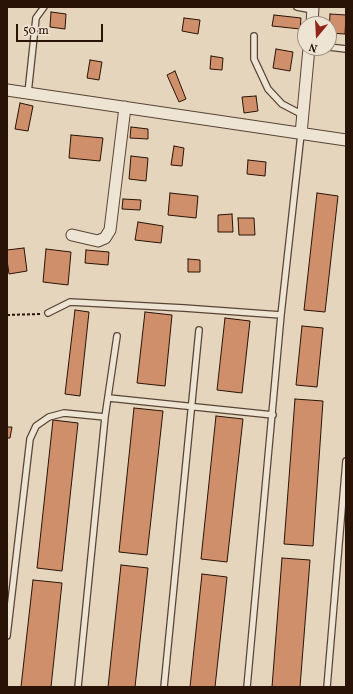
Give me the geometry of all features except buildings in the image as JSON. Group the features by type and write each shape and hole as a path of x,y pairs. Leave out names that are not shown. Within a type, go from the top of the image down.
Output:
{"street":[{"path":"301,134 308,56"},
{"path":"7,90 346,140"},
{"path":"72,235 98,241 105,238 110,230 125,107"}],"lane":[{"path":"28,93 36,18 44,7"},
{"path":"296,7 313,8"},
{"path":"254,36 254,59 268,90 282,104 303,115"},
{"path":"247,687 281,315 301,134"},
{"path":"48,313 70,302 281,315"},
{"path":"164,687 199,330"},
{"path":"78,687 108,398 117,336"},
{"path":"108,398 273,415"},
{"path":"7,636 30,439 36,426 49,417 64,413 106,417"},
{"path":"327,687 346,461"}],"path":[{"path":"7,315 48,313"}]}
